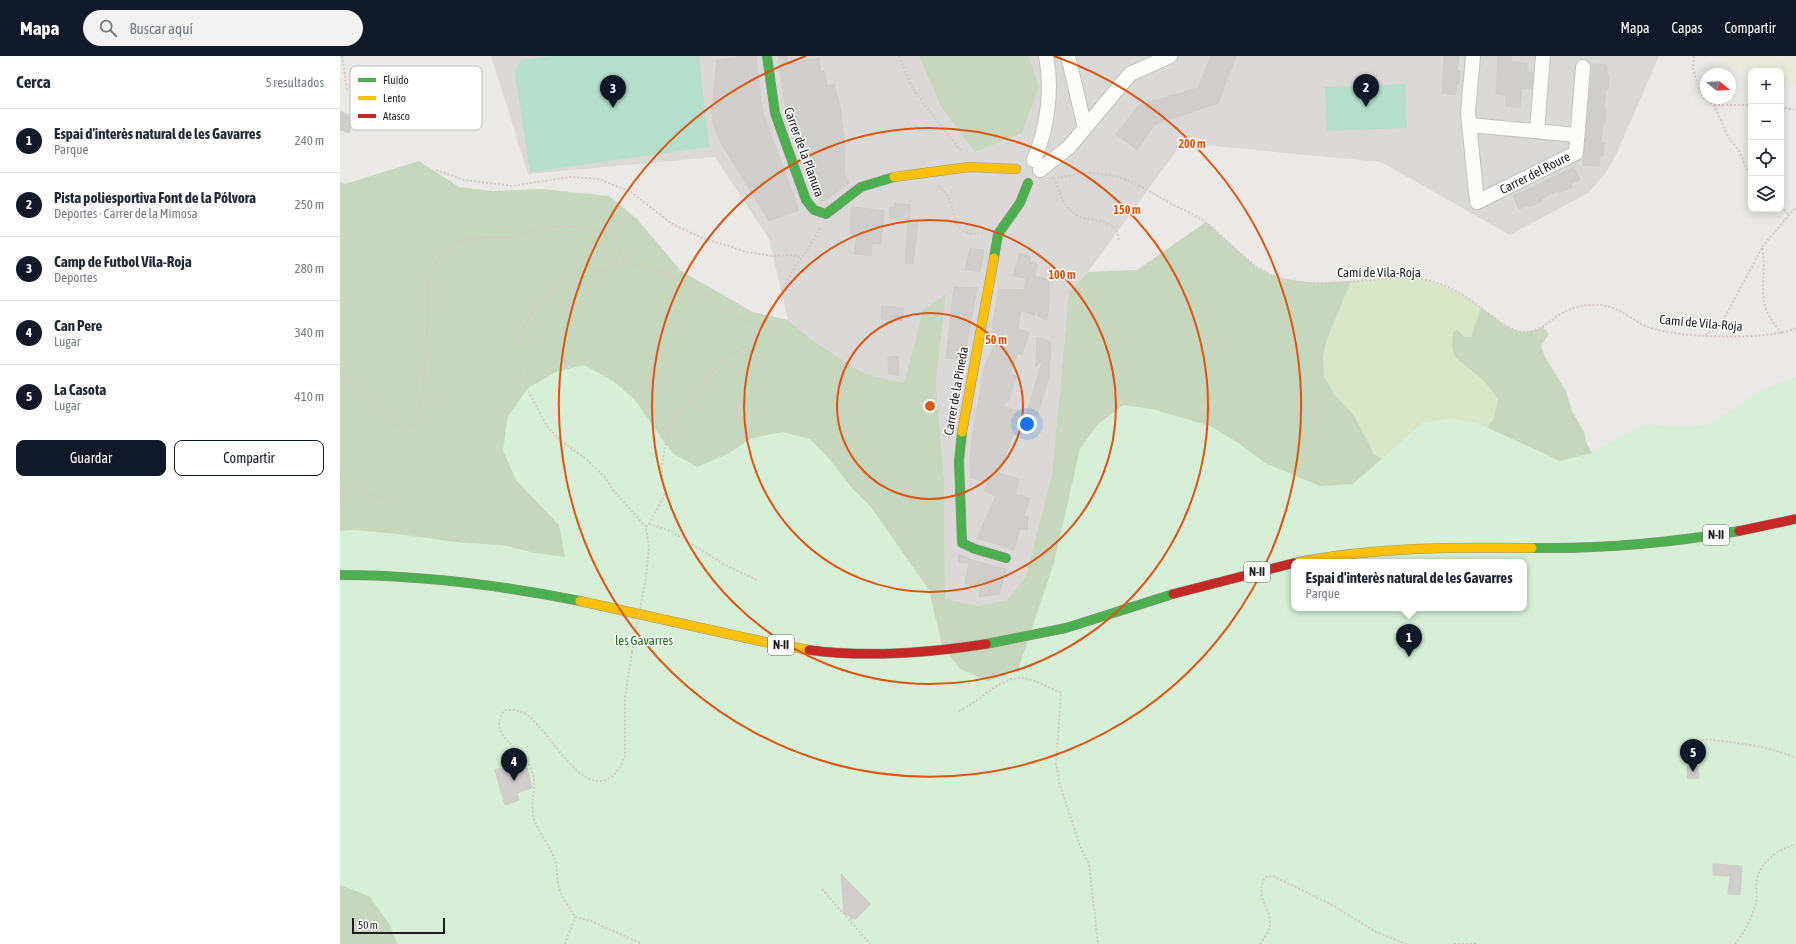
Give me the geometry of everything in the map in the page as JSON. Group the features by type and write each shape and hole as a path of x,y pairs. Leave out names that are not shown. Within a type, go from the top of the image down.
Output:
{"main road":[{"name":"Carrer de la Planura","path":"767,56 772,101 804,193 811,208 826,214 850,194 874,182 925,171 970,167 1016,169"},
{"name":"Carrer de la Pineda","path":"1006,558 975,549 962,543 959,461 962,430 999,233 1020,203 1028,183"},
{"name":"N-II","path":"1319,559 1381,550 1571,548 1668,542 1756,529 1796,519"},
{"name":"N-II","path":"340,575 386,574 450,579 504,586 589,602 783,646 839,653 899,653 970,647 1043,634 1220,580 1291,564"}],"street":[{"path":"1038,168 1023,160 1016,169 1020,180 1028,183 1035,181 1038,168 1048,106 1049,78 1046,56"},
{"path":"1068,56 1085,128"},
{"path":"1470,126 1468,113 1473,56"},
{"path":"1537,131 1544,56"},
{"path":"1038,168 1069,147 1130,74 1166,57"},
{"name":"Carrer del Roure","path":"1578,134 1470,126 1477,202 1576,153 1578,134 1583,67"}],"path":[{"path":"342,56 347,90"},
{"path":"898,56 917,95 959,147 970,167"},
{"path":"1694,56 1693,69 1704,98 1714,105 1728,136 1739,151 1750,176"},
{"path":"1714,105 1748,105"},
{"path":"1784,108 1796,110"},
{"name":"Camí de Vila-Roja","path":"1038,168 1054,178 1079,173 1095,173 1114,175 1136,182 1201,219 1256,267 1280,278 1316,283 1406,279 1433,282 1456,291 1510,328 1525,332 1531,332 1543,327 1567,311 1581,306 1603,305 1614,307 1648,327 1674,332 1705,335 1763,336 1782,333 1796,328"},
{"path":"436,170 464,180 514,187 570,177 599,179 631,192 672,224 700,237 747,252 773,256 791,255 802,258"},
{"path":"1054,178 1064,204 1082,218 1112,226 1117,232 1118,242"},
{"path":"933,183 941,188 951,201 954,222 961,231 976,234 998,229 999,233"},
{"path":"1705,335 1720,326 1762,247 1796,207"},
{"path":"1784,210 1789,215"},
{"path":"646,527 666,492 661,469 669,427 726,356 736,352 756,336 796,265 820,230 826,214"},
{"path":"340,372 395,426 408,428 413,424 419,415 423,389 426,312 431,274 442,254 450,246 471,237 511,237 536,229 555,226 573,227 604,233 614,240 622,256 627,261 634,265 661,271 692,286 740,319 754,324 763,324"},
{"path":"1762,247 1765,258 1762,283 1765,306 1774,325 1782,333"},
{"path":"627,261 606,270 578,273 558,283 535,308 524,328 518,347 518,361 523,381 548,428 560,440 586,459 604,476 613,490 646,527 649,548 646,577 625,698 625,756 617,772 612,777 600,781 584,776 526,714 516,710 505,710 500,718 500,733 510,745 523,754 533,774 535,789 532,805 533,815 554,856 562,894 575,917 591,921 642,944"},
{"path":"340,474 360,491 388,501"},
{"path":"340,493 343,502"},
{"path":"649,524 671,531 725,565 757,580"},
{"path":"959,711 971,706 1008,680 1024,678 1061,693 1056,763 1059,782 1080,846 1089,864 1098,944"},
{"path":"1691,764 1692,750 1704,739 1780,752 1796,758"},
{"path":"1735,944 1745,932 1756,902 1756,880 1761,868 1767,859 1787,846 1796,844"},
{"path":"1260,944 1269,931 1270,921 1261,894 1261,884 1265,876 1273,876 1334,906 1376,932 1406,944"},
{"path":"822,889 848,922 870,944"},
{"path":"565,944 575,917"},
{"path":"1454,944 1478,944"}],"shaded area":[{"path":"491,56 919,56 940,105 1039,87 1029,56 1659,56 1616,155 1605,174 1588,193 1510,235 1381,162 1182,143 1088,272 1069,292 1052,473 1026,576 1007,601 978,606 945,600 944,479 936,384 946,295 923,310 904,383 863,373 812,340 788,320 769,239 715,157 528,174"}],"green space":[{"path":"552,56 699,56 709,147 530,172 515,74 521,60"},
{"path":"919,56 1029,56 1039,87 1022,133 975,152 940,105"},
{"path":"1722,56 1796,56 1796,85 1784,81 1784,68 1748,68 1748,70 1733,67 1724,62"},
{"path":"1405,84 1407,128 1327,131 1325,87"},
{"name":"les Gavarres","path":"419,161 459,187 492,191 542,189 609,196 637,219 681,271 753,312 788,320 812,340 863,373 904,383 923,310 946,294 936,384 944,479 945,599 978,606 1007,600 1026,576 1052,473 1069,292 1088,272 1137,270 1206,222 1256,267 1271,275 1291,280 1316,283 1351,281 1327,340 1323,357 1324,376 1334,394 1354,415 1374,454 1398,468 1406,489 1278,508 1291,589 1291,611 1525,611 1684,944 340,944 340,182 345,184"},
{"path":"1420,279 1452,290 1467,297 1481,307 1471,337 1465,337 1461,333 1468,368 1485,382 1498,399 1493,420 1481,435 1398,468 1374,454 1354,415 1334,394 1324,376 1323,357 1327,340 1351,281"},
{"path":"1481,307 1502,324 1517,331 1533,331 1543,327 1549,334 1541,346 1545,357 1566,391 1572,411 1584,432 1587,444 1592,453 1660,496 1481,435 1493,420 1498,399 1485,382 1455,357 1452,347 1453,332 1457,330 1465,337 1471,337"},
{"name":"les Gavarres","path":"584,365 613,381 635,400 672,453 697,467 728,454 752,438 783,432 810,439 831,461 851,487 871,507 929,590 942,645 960,669 988,681 1018,670 1054,563 1080,449 1097,425 1123,405 1152,409 1210,426 1237,442 1265,463 1320,486 1353,484 1422,423 1452,418 1480,424 1560,461 1592,453 1646,424 1678,427 1707,425 1735,408 1758,391 1796,377 1796,944 397,944 390,925 369,896 340,885 340,531 354,530 464,543 502,545 535,553 565,557 559,525 516,480 503,450 508,416 528,388 556,372"}],"building":[{"path":"736,56 756,56 764,116 799,210 769,221 721,143 713,124 712,109 717,60 736,58"},
{"path":"778,56 787,56 788,64 819,58 821,72 824,71 827,86 834,84 840,106 845,148 844,171 849,183 826,200 821,201 816,195 786,110"},
{"path":"1211,56 1236,56 1218,103 1154,125 1137,150 1116,134 1139,105 1198,88"},
{"path":"1444,56 1459,56 1457,71 1460,71 1459,84 1456,84 1456,95 1442,93"},
{"path":"1498,56 1512,56 1511,61 1527,64 1527,72 1533,73 1532,88 1522,88 1520,107 1506,106 1506,96 1496,93"},
{"path":"1593,64 1607,65 1607,75 1609,76 1604,109 1606,109 1605,123 1603,122 1601,143 1604,143 1603,156 1600,156 1599,166 1583,165"},
{"path":"340,111 350,115 350,130 349,133 340,130"},
{"path":"1574,167 1580,180 1571,184 1572,187 1560,192 1559,190 1541,199 1542,201 1529,207 1528,205 1519,209 1513,196"},
{"path":"895,203 911,205 909,220 889,218 890,208 894,208"},
{"path":"851,208 884,211 881,244 872,243 871,256 854,254 857,235 850,234"},
{"path":"908,221 918,221 913,264 905,263"},
{"path":"970,248 984,250 980,272 965,270"},
{"path":"1020,253 1031,257 1029,262 1038,264 1034,276 1049,280 1049,301 1047,320 1038,316 1038,311 1036,310 1034,315 1021,310 1018,329 1029,333 1022,355 1018,353 1009,374 1016,376 1009,399 1003,406 1021,412 999,473 1019,479 1015,494 1030,498 1024,516 1028,517 1027,530 1020,528 1014,550 977,538 996,496 984,491 988,482 971,478 970,461 973,432 985,366 994,346 989,344 999,289 1024,290 1026,278 1013,276"},
{"path":"954,287 977,288 964,360 946,358"},
{"path":"882,306 904,308 902,321 881,319"},
{"path":"1037,337 1051,342 1049,377 1037,416 1027,413 1043,358 1036,367"},
{"path":"898,356 899,375 889,375 888,357"},
{"path":"950,395 957,396 953,418 951,412"},
{"path":"959,554 972,560 1006,569 999,594 979,597 980,589 970,587 971,584 965,583 969,563 959,562"},
{"path":"519,756 527,768 532,788 517,793 519,800 505,805 495,770 510,766 508,761"},
{"path":"1698,766 1699,778 1688,779 1687,767"},
{"path":"1713,864 1742,866 1740,895 1728,894 1730,876 1713,875"},
{"path":"841,874 871,904 856,919 850,919 850,916 844,914"}],"traffic: fast":[{"path":"767,56 775,113 806,200 814,210 826,214 861,187 894,177"},
{"path":"994,258 998,234 1020,203 1028,183"},
{"path":"962,432 959,461 962,543 975,549 1006,558"},
{"path":"1532,548 1636,544 1687,539 1739,531"},
{"path":"340,575 370,575 460,582 520,590 580,601"},
{"path":"986,644 1066,628 1173,594"}],"traffic: slow":[{"path":"894,177 969,167 1016,169"},
{"path":"962,432 994,258"},
{"path":"1315,559 1356,553 1415,549 1532,548"},
{"path":"580,601 760,641 809,650"}],"traffic: jam":[{"path":"1739,531 1796,519"},
{"path":"1173,594 1291,564"},
{"path":"809,650 853,654 876,654 920,652 986,644"}],"place":[{"name":"Pista poliesportiva Font de la Pólvora","path":"1366,107"},
{"name":"Camp de Futbol Vila-Roja","path":"613,108"},
{"name":"Espai d'interès natural de les Gavarres","path":"1409,657"},
{"name":"La Casota","path":"1693,772"},
{"name":"Can Pere","path":"514,781"}]}
